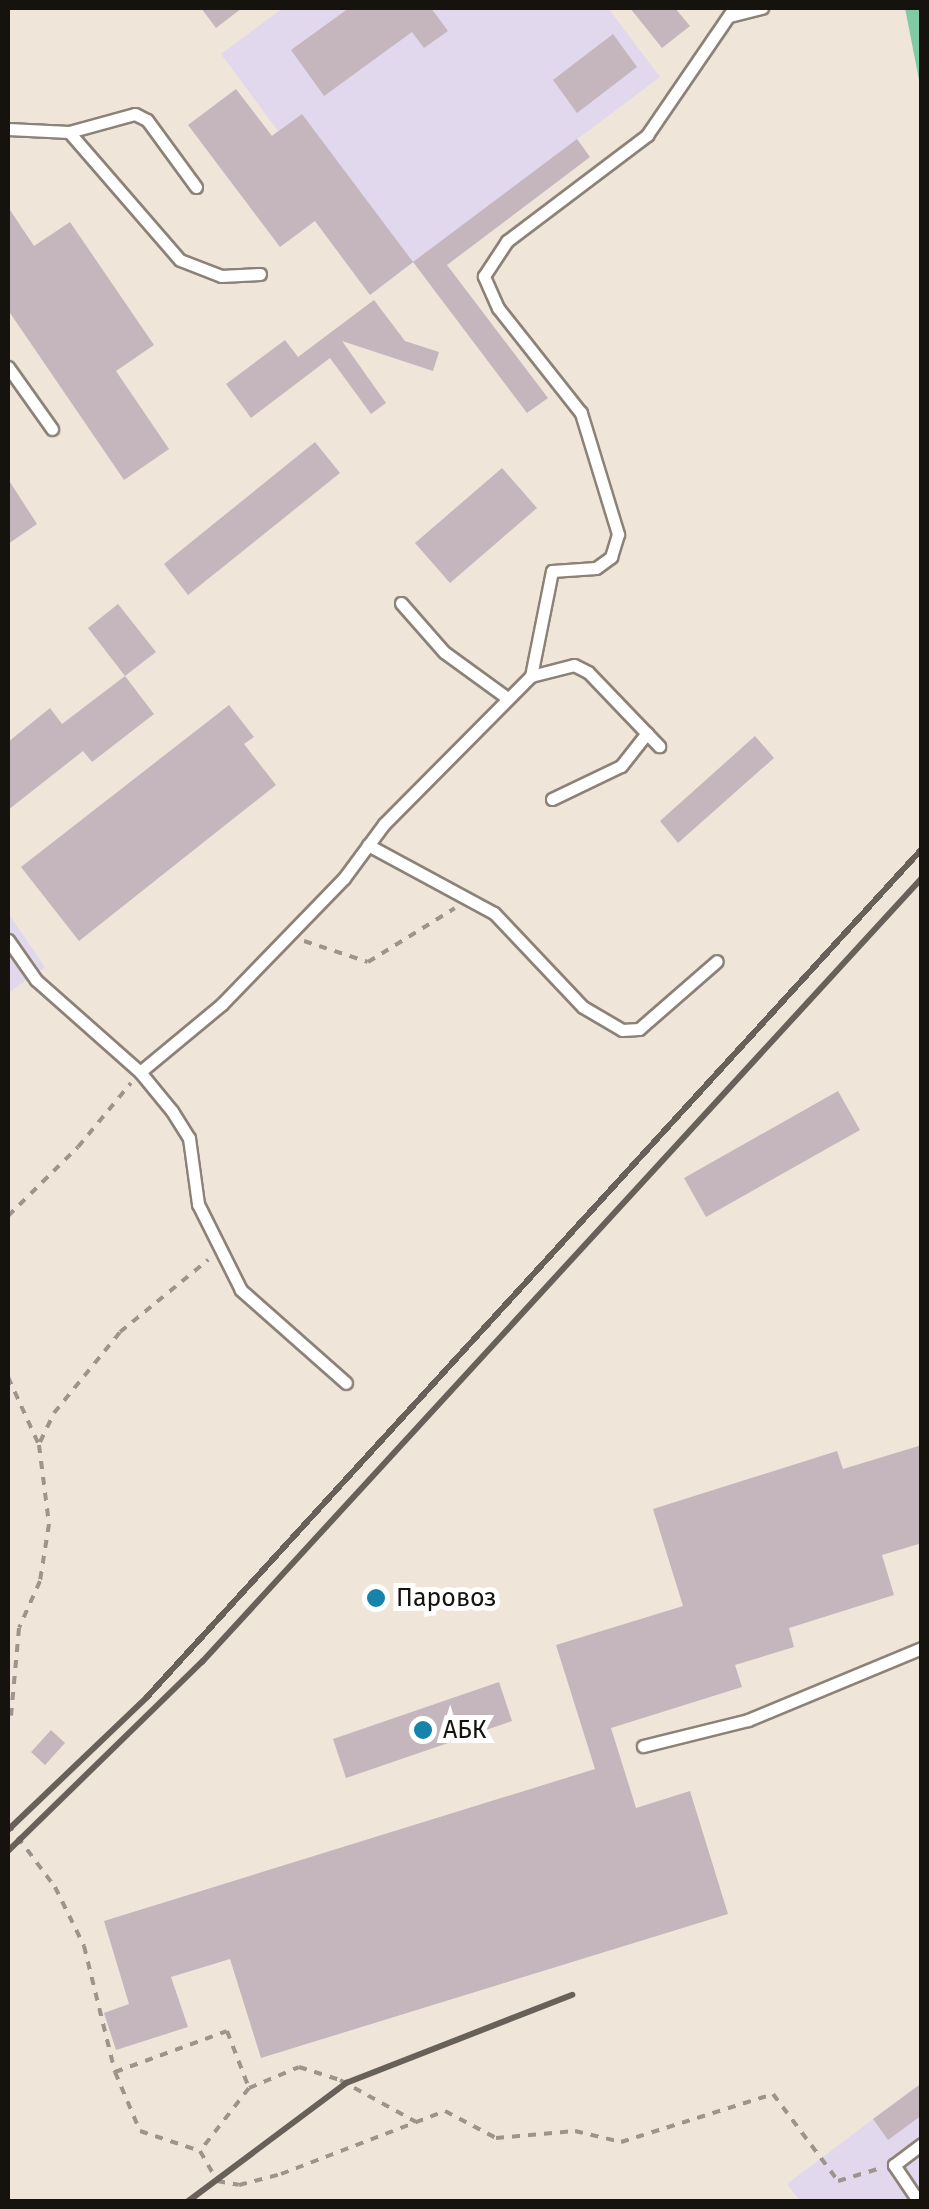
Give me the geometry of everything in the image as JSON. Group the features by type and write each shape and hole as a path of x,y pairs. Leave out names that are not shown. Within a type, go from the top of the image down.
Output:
{"lane":[{"path":"531,676 552,571 596,568 611,557 618,534 580,414 498,308 484,276 507,241 647,135 732,12 762,8"},
{"path":"8,129 69,132 135,114 148,120 196,186"},
{"path":"69,132 180,260 221,276 260,274"},
{"path":"8,367 52,429"},
{"path":"402,603 444,652 506,697"},
{"path":"140,1072 168,1054 288,937 368,845 506,697 531,676 574,665 588,672 659,746"},
{"path":"552,799 621,766 648,733"},
{"path":"368,845 494,913 583,1007 622,1030 639,1030 718,961"},
{"path":"8,940 36,980 140,1072 189,1138 198,1204 241,1290 346,1383"},
{"path":"643,1746 748,1720 922,1648"},
{"path":"919,2202 894,2164 922,2144"}],"path":[{"path":"288,937 368,962 466,898"},
{"path":"8,1216 78,1147 140,1072"},
{"path":"38,1444 54,1412 120,1332 220,1251"},
{"path":"8,1377 38,1444 48,1552 18,1628 11,1716"},
{"path":"8,1824 55,1887 84,1946 115,2072 140,2131 200,2151 217,2181 239,2186 445,2111 496,2138 576,2132 620,2142 774,2094 838,2180 894,2164"},
{"path":"115,2072 227,2031 250,2088"},
{"path":"200,2151 250,2088 299,2066 340,2080 416,2122"}],"shaded area":[{"path":"283,8 608,8 660,77 370,295 259,146 278,131 221,54"},
{"path":"8,913 45,967 8,993"},
{"path":"921,2083 921,2201 800,2201 787,2184"}],"green space":[{"path":"905,8 921,8 921,90"}],"building":[{"path":"201,8 242,8 216,28"},
{"path":"349,8 431,8 448,31 424,48 412,32 324,96 291,50"},
{"path":"630,8 675,8 690,26 662,48"},
{"path":"613,34 637,67 577,113 553,80"},
{"path":"236,89 272,136 302,114 413,262 370,295 315,221 280,247 188,125"},
{"path":"577,139 590,157 447,265 548,398 527,413 413,262"},
{"path":"8,207 34,246 70,222 154,345 116,371 169,449 124,480 8,310"},
{"path":"374,300 405,341 439,352 433,371 342,341 386,403 371,414 330,358 251,418 226,384 285,340 298,357"},
{"path":"315,442 340,473 188,595 164,564"},
{"path":"502,468 537,508 450,583 415,543"},
{"path":"8,479 37,524 8,544"},
{"path":"118,604 156,652 125,676 88,628"},
{"path":"125,676 154,714 92,762 83,751 8,810 8,742 50,708 62,724"},
{"path":"229,705 254,737 244,744 276,785 79,941 21,867"},
{"path":"755,736 774,758 678,843 660,821"},
{"path":"838,1091 860,1130 706,1217 684,1178"},
{"path":"922,1445 922,1543 882,1555 894,1595 789,1628 794,1647 735,1665 742,1687 611,1728 636,1808 690,1791 728,1914 261,2058 230,1959 171,1977 188,2027 116,2050 104,2013 129,2004 104,1921 595,1769 556,1645 683,1606 653,1509 837,1451 843,1469"},
{"name":"АБК","path":"499,1682 512,1721 346,1778 333,1739"},
{"path":"51,1730 65,1743 45,1765 31,1752"},
{"path":"922,2083 922,2115 888,2140 873,2119"}],"railway":[{"path":"8,1830 147,1697 922,849"},
{"path":"8,1851 202,1662 922,878"},
{"path":"187,2202 346,2083 572,1995"}],"place":[{"name":"Паровоз","path":"376,1598"},
{"name":"АБК","path":"423,1730"}]}
